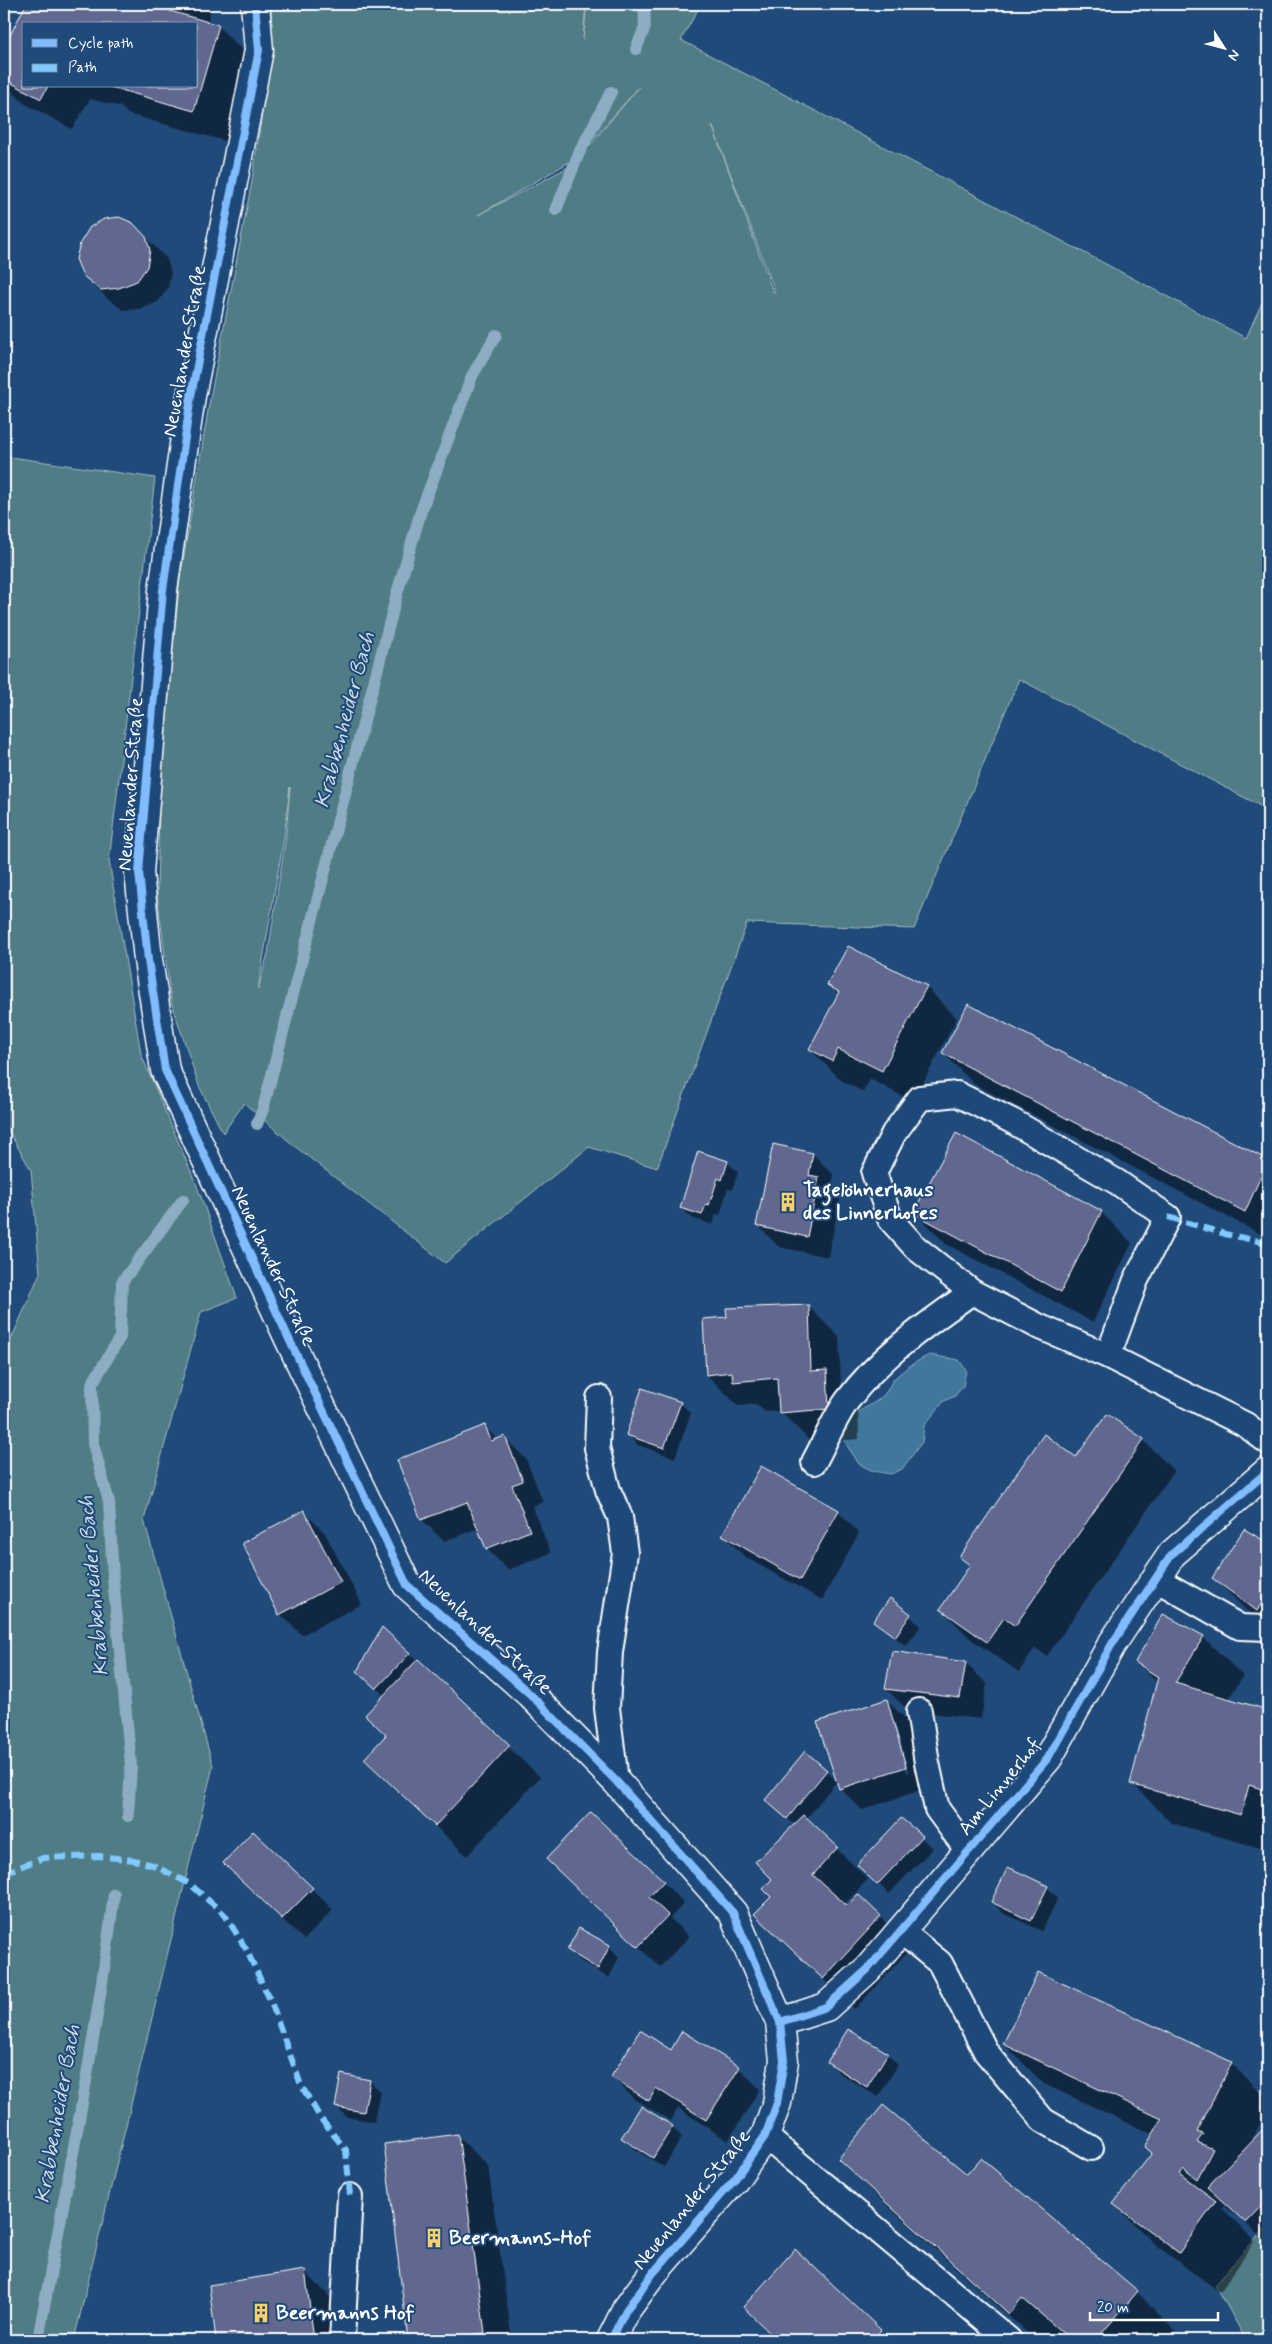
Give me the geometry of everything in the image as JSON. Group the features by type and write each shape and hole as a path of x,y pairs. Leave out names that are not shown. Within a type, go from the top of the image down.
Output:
{"street":[{"name":"Neuenlander Straße","path":"255,4 259,50 192,396 164,590 139,872 148,960 165,1070 289,1339 407,1585 530,1694 616,1781 733,1913 780,2022 784,2061 777,2103 765,2136 735,2179 648,2280 626,2310 611,2340"},
{"name":"Am Linnerhof","path":"780,2022 826,2007 868,1969 1048,1758 1112,1644 1172,1554 1268,1471"}],"lane":[{"path":"1108,1356 1136,1280 1168,1217 1109,1177 1012,1122 957,1094 920,1098 894,1133 874,1173 890,1219 916,1248 972,1292 1038,1326 1108,1356 1246,1425 1268,1442"},
{"path":"814,1462 847,1402 876,1366 918,1330 972,1292"},
{"path":"600,1398 597,1448 608,1490 620,1517 625,1553 610,1652 607,1708 616,1781"},
{"path":"1156,1578 1240,1627 1268,1628"},
{"path":"919,1711 927,1764 937,1809 968,1851"},
{"path":"900,1930 940,1962 986,2052 1043,2120 1091,2148"},
{"path":"765,2136 1009,2340"},
{"path":"342,2340 350,2196"}],"green space":[{"path":"271,4 586,4 583,40 587,4 701,4 681,40 1246,338 1268,289 1268,810 1019,679 914,929 747,923 657,1168 589,1147 445,1263 297,1148 244,1103 223,1133 199,1086 171,1001 157,893 160,771 180,580 210,399 252,181 272,47","holes":["639,87 574,164 478,215 571,161 571,164","712,125 775,291 773,292","290,787 286,836 268,953 258,989 284,837"]},
{"path":"4,456 155,478 109,861 141,1054 197,1186 237,1298 201,1312 144,1520 213,1766 74,2340 4,2340 4,1356 40,1273 31,1170 4,1123"},
{"path":"1268,2225 1268,2340 1246,2340 1215,2284"}],"water":[{"path":"930,1355 959,1360 966,1370 963,1386 955,1396 944,1401 924,1426 922,1442 902,1469 891,1474 873,1471 859,1464 844,1441 849,1422 858,1412 883,1396 894,1379 902,1371"}],"building":[{"path":"26,4 107,4 114,6 115,4 172,4 170,11 219,25 194,111 114,88 198,88 198,22 22,22 22,88 47,88 41,99 4,79 4,47"},
{"path":"119,217 133,223 146,237 150,250 147,267 137,281 119,288 101,290 83,276 76,259 80,243 90,227 104,219"},
{"path":"848,946 927,986 882,1071 838,1049 832,1061 809,1049 839,992 827,985"},
{"path":"968,1004 1268,1160 1245,1212 942,1053"},
{"path":"956,1133 1102,1211 1061,1292 913,1213"},
{"name":"Tagelöhnerhaus des Linnerhofes","path":"773,1144 813,1153 809,1175 819,1177 807,1237 756,1226"},
{"path":"698,1151 728,1161 722,1180 718,1178 709,1205 706,1204 702,1215 680,1208"},
{"path":"809,1305 811,1371 827,1370 829,1409 779,1413 777,1378 733,1382 732,1372 706,1375 703,1319 727,1317 726,1308"},
{"path":"642,1388 681,1402 664,1448 626,1435"},
{"path":"1107,1414 1144,1439 1015,1626 1004,1618 987,1642 940,1609 970,1565 959,1557 1044,1434 1076,1457"},
{"path":"485,1425 491,1441 505,1436 523,1481 512,1485 530,1531 486,1549 467,1502 421,1520 397,1460"},
{"path":"761,1466 839,1510 800,1580 722,1535"},
{"path":"304,1510 341,1582 279,1615 242,1543"},
{"path":"1244,1529 1268,1543 1268,1593 1257,1611 1212,1578"},
{"path":"890,1598 911,1614 895,1637 873,1621"},
{"path":"1163,1614 1204,1636 1175,1683 1268,1710 1268,1791 1249,1785 1241,1815 1130,1784 1158,1677 1135,1662"},
{"path":"382,1627 410,1653 376,1689 357,1671"},
{"path":"892,1651 966,1662 960,1698 885,1689"},
{"path":"418,1659 510,1745 435,1826 364,1759 386,1735 365,1715"},
{"path":"887,1699 906,1767 839,1789 817,1722"},
{"path":"805,1751 827,1770 787,1819 765,1800"},
{"path":"591,1812 664,1881 649,1897 668,1915 638,1947 546,1859"},
{"path":"804,1815 838,1847 813,1875 847,1906 858,1894 881,1916 823,1979 754,1914 771,1897 763,1889 772,1879 755,1862"},
{"path":"901,1818 923,1836 877,1885 857,1865"},
{"path":"253,1831 313,1888 282,1919 223,1863"},
{"path":"1008,1867 1048,1886 1031,1921 991,1902"},
{"path":"579,1928 610,1945 598,1969 567,1950"},
{"path":"1038,1972 1232,2062 1197,2132 1203,2134 1197,2142 1213,2149 1197,2179 1183,2168 1179,2173 1216,2201 1179,2253 1113,2204 1152,2153 1145,2147 1162,2119 1003,2044"},
{"path":"848,2029 888,2053 867,2087 827,2062"},
{"path":"640,2030 671,2050 682,2031 740,2067 706,2120 656,2088 649,2101 611,2077"},
{"path":"341,2074 370,2080 364,2112 335,2107"},
{"path":"883,2105 967,2174 981,2158 1138,2291 1096,2340 1071,2340 1022,2298 1009,2314 838,2159"},
{"path":"641,2106 673,2126 653,2158 621,2138"},
{"path":"1268,2124 1268,2200 1246,2223 1207,2187"},
{"name":"Beermanns-Hof","path":"458,2134 485,2333 426,2340 408,2340 384,2144"},
{"path":"795,2249 881,2330 872,2340 777,2340 743,2307"},
{"name":"Beermanns Hof","path":"305,2270 314,2340 216,2340 209,2285"}],"waterway":[{"name":"Krabbenheider Bach","path":"636,49 645,27 644,4"},
{"name":"Krabbenheider Bach","path":"556,210 579,153 611,92"},
{"name":"Krabbenheider Bach","path":"257,1124 263,1109 398,590 421,511 472,376 496,335"},
{"name":"Krabbenheider Bach","path":"128,1816 131,1766 113,1579 109,1502 93,1444 92,1384 120,1337 122,1282 183,1200"},
{"name":"Krabbenheider Bach","path":"38,2340 89,2062 114,1894"}],"marked path":[{"path":"1168,1217 1225,1234 1268,1243"},
{"path":"4,1873 43,1858 99,1856 134,1860 153,1865 190,1884 225,1915 246,1949 271,2002 301,2085 321,2119 346,2150 350,2196"}],"cycle path":[{"path":"255,4 259,50 191,396 163,590 139,872 148,960 165,1070 289,1339 407,1585 530,1694 616,1781 733,1913 780,2022 784,2061 777,2103 765,2136 735,2179 654,2272 626,2310 611,2340"},
{"path":"780,2022 826,2007 868,1969 1048,1758 1112,1644 1172,1554 1268,1471"}],"place":[{"name":"Tagelöhnerhaus des Linnerhofes","path":"788,1202"},
{"name":"Beermanns-Hof","path":"434,2238"},
{"name":"Beermanns Hof","path":"261,2313"}]}
